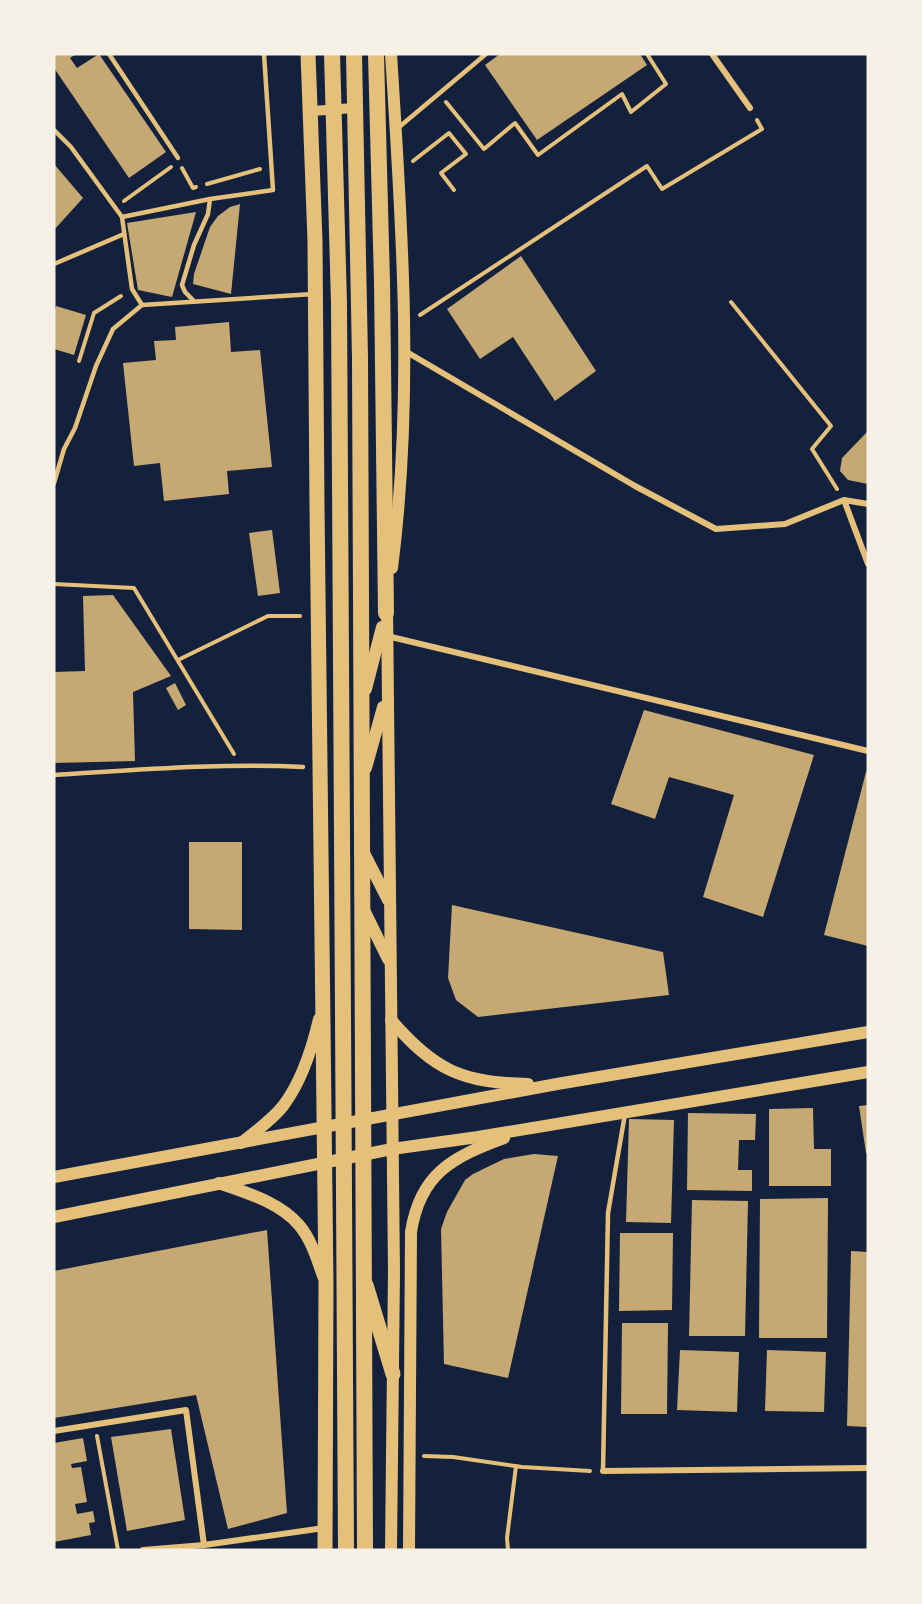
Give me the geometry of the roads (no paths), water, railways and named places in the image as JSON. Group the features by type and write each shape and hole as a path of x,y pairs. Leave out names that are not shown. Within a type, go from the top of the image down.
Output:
{"highway":[{"path":"332,54 339,326 346,1550"},
{"path":"352,54 360,347 364,1550"},
{"path":"376,54 382,282 386,613"}],"main road":[{"path":"308,54 312,111 316,294 325,1127 325,1550"},
{"path":"352,54 357,249 364,1550"},
{"path":"391,54 399,173 405,326 400,484 397,529 386,613 394,1271 391,1550"},
{"path":"359,713 386,613"},
{"path":"360,790 387,694"},
{"path":"361,848 390,903"},
{"path":"361,905 390,962"},
{"path":"240,1144 283,1106 302,1075 314,1040 323,998"},
{"path":"391,1020 420,1052 451,1071 501,1083 557,1084"},
{"path":"54,1177 557,1084 868,1032"},
{"path":"54,1216 392,1149 868,1072"},
{"path":"410,1550 411,1232 414,1214 422,1194 434,1178 466,1153 536,1127"},
{"path":"218,1183 266,1201 300,1225 315,1254 326,1285"},
{"path":"393,1374 411,1271"},
{"path":"363,1273 393,1374"}],"street":[{"path":"712,54 750,108"},
{"path":"312,111 354,108"},
{"path":"405,351 635,486 716,529 785,524 844,500 868,504"},
{"path":"844,500 868,564"},
{"path":"386,635 868,751"},
{"path":"54,1431 186,1410 204,1545"},
{"path":"603,1471 868,1468"},
{"path":"143,1550 204,1545 325,1528"}],"lane":[{"path":"109,54 178,158"},
{"path":"122,217 210,199 273,190 264,54"},
{"path":"396,130 486,54"},
{"path":"54,130 71,147 122,217 132,289 142,305"},
{"path":"195,302 185,292 182,285 192,258 194,245 208,214 210,199"},
{"path":"54,264 124,234"},
{"path":"54,483 64,449 75,428 96,366 113,329 142,305 316,294"},
{"path":"54,775 240,765 303,767"},
{"path":"603,1471 608,1213 625,1111"}]}
